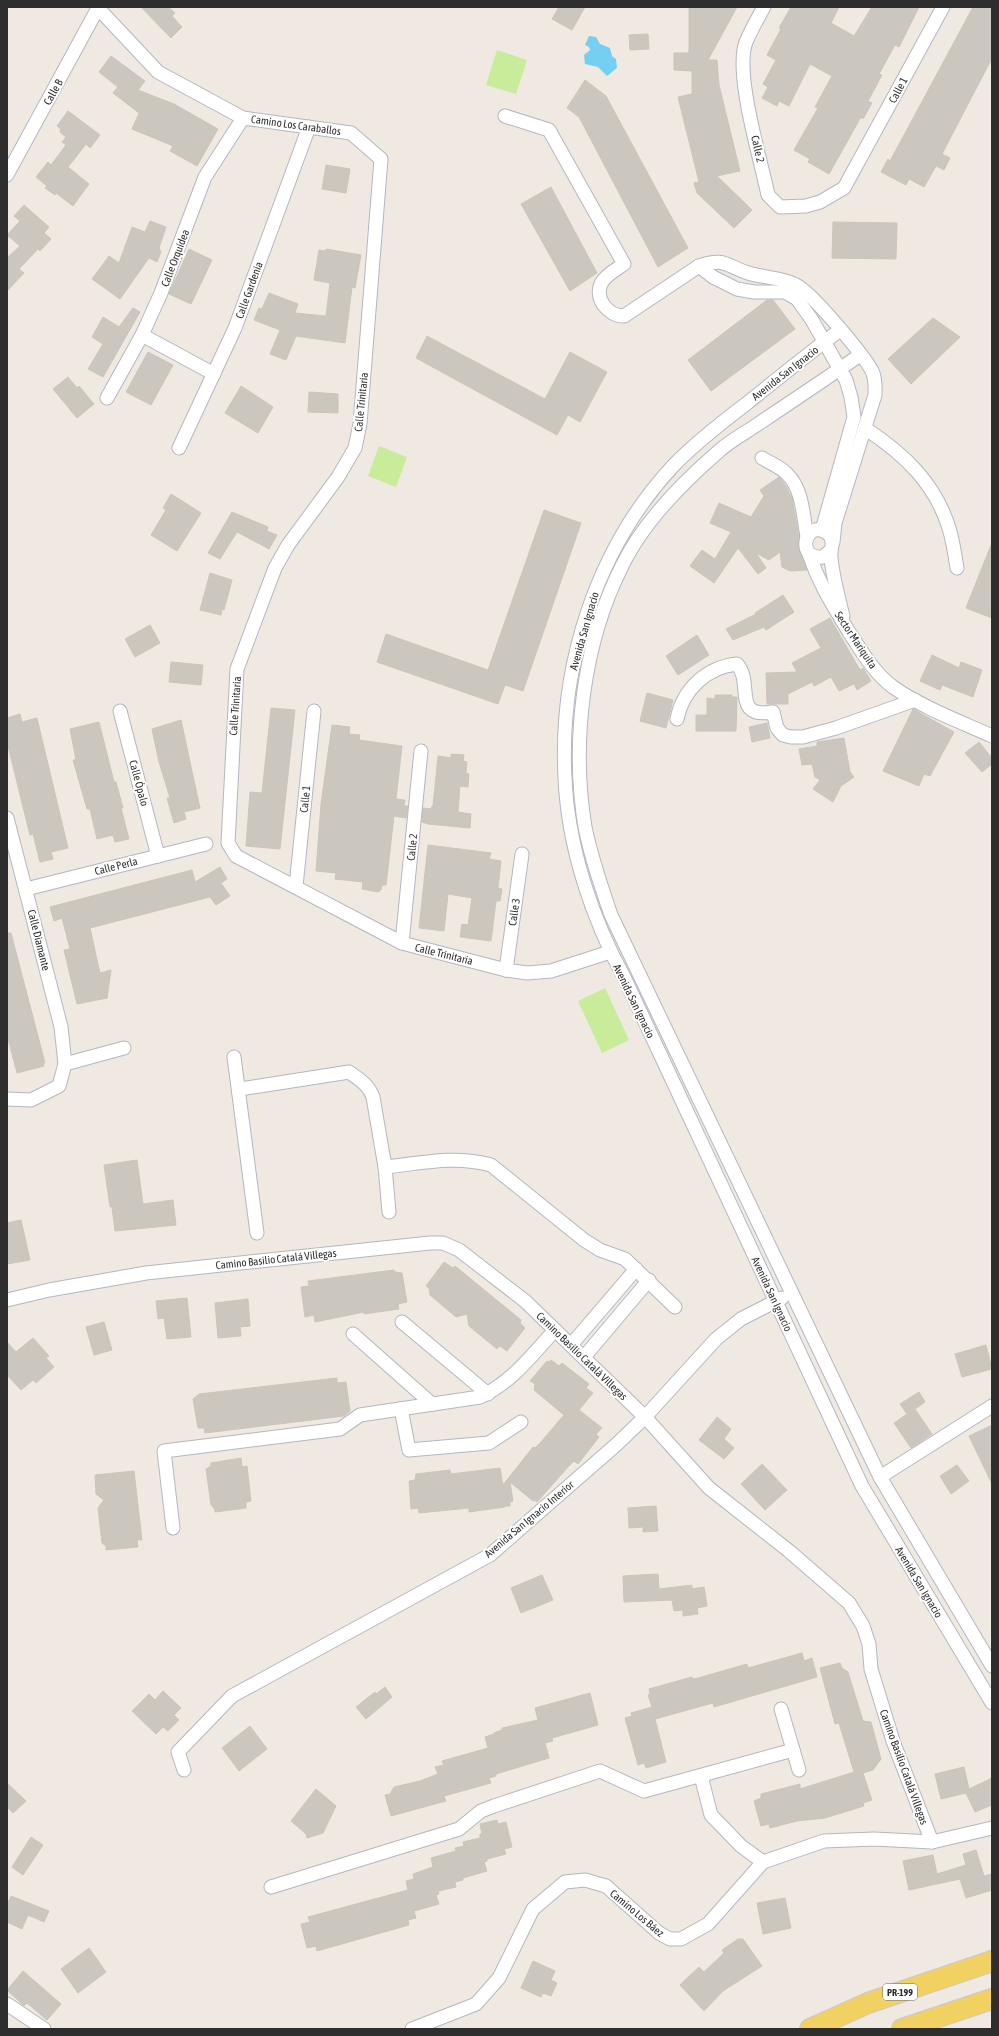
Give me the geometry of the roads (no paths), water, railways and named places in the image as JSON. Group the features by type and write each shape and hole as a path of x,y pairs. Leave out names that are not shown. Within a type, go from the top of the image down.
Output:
{"main road":[{"name":"PR-199","path":"810,2029 868,2002 992,1961"},
{"path":"902,2029 992,1998"}],"street":[{"name":"Calle 2","path":"764,7 746,43 743,81 768,195 780,207 806,206 820,202 844,188 853,174"},
{"name":"Calle 1","path":"853,174 943,7"},
{"name":"Camino Los Caraballos","path":"98,8 158,72 243,118 351,133 381,159"},
{"name":"Calle B","path":"7,175 98,8"},
{"path":"505,116 549,130 624,264 608,275 602,283 600,292 601,300 606,308 613,314 624,316 699,266 709,263 726,263 746,273 782,279 796,285 809,294 860,355 872,371 876,381 875,395 866,429 835,523 831,546 823,557 813,556 810,554 805,545 807,536 798,492 794,482 788,474 762,458"},
{"name":"Calle Orquídea","path":"107,398 142,335 161,293 205,177 243,118"},
{"name":"Calle Gardenia","path":"179,448 235,328 309,127"},
{"name":"Calle Trinitaria","path":"381,159 360,424 355,448 338,476 288,545 275,568 237,669 228,843 236,856 296,886 402,943 506,970 527,973 551,971 610,952"},
{"path":"699,266 713,277 737,289 754,292 785,292 797,299 846,380 852,397 854,417 822,530"},
{"name":"Avenida San Ignacio","path":"840,330 702,438 673,467 630,519 606,566 587,616 573,662 564,729 565,779 571,824 580,866 610,952 625,979 862,1486 992,1703"},
{"path":"142,335 214,374"},
{"name":"Avenida San Ignacio","path":"860,355 720,450 686,481 659,511 622,565 605,609 587,666 580,733 581,780 585,826 595,868 610,916 790,1293 880,1478 992,1666"},
{"path":"866,429 892,446 913,465 934,491 949,528 957,568"},
{"path":"807,536 815,531 822,530 828,534 831,546 834,579 845,625"},
{"name":"Sector Mariquita","path":"810,554 816,574 826,596 871,666 892,686 915,700 992,736"},
{"path":"678,719 680,708 692,688 717,667 737,664 742,670 747,706 751,710 758,712 773,712 777,728 783,735 791,737 820,733 915,700"},
{"name":"Calle Ópalo","path":"120,711 158,856"},
{"name":"Calle 1","path":"296,886 314,711"},
{"name":"Calle 2","path":"402,943 421,751"},
{"name":"Calle Diamante","path":"7,818 60,1027 64,1070"},
{"name":"Calle Perla","path":"26,889 206,844"},
{"name":"Calle 3","path":"506,970 522,854"},
{"path":"7,1099 31,1100 59,1086 64,1070 124,1048"},
{"path":"234,1057 240,1089 257,1234"},
{"path":"240,1089 349,1072 369,1087 373,1097 385,1167 388,1212"},
{"path":"385,1167 453,1159 475,1161 491,1165 584,1240 600,1250 625,1259 649,1280 675,1307"},
{"name":"Camino Basilio Catalá Villegas","path":"7,1300 49,1290 146,1273 443,1243 459,1250 525,1301 584,1357 645,1417 709,1488 789,1551 849,1603 863,1626 869,1644 871,1669 892,1741 932,1842"},
{"path":"571,1345 636,1269"},
{"path":"584,1357 649,1280"},
{"name":"Avenida San Ignacio Interior","path":"184,1770 178,1752 232,1696 490,1555 617,1444 645,1417 716,1339 741,1319 790,1293"},
{"path":"402,1322 488,1394"},
{"path":"173,1528 164,1451 340,1429 360,1415 480,1397 496,1389 516,1372 555,1330"},
{"path":"354,1334 432,1404"},
{"path":"880,1478 992,1406"},
{"path":"400,1409 409,1450 489,1443 521,1422"},
{"path":"781,1709 799,1770"},
{"path":"271,1887 459,1829 481,1811 600,1771 644,1791 793,1750"},
{"path":"700,1776 711,1815 741,1846 763,1862"},
{"name":"Camino Los Báez","path":"412,2029 476,2004 499,1978 533,1909 565,1882 585,1880 606,1886 658,1933 670,1939 681,1939 708,1924 763,1862 824,1841 874,1839 932,1842 992,1828"},
{"path":"7,2004 44,2029"}],"water":[{"path":"589,36 596,37 600,44 610,48 612,56 616,59 617,68 607,76 598,67 585,64 584,55 590,50 589,47 585,45"}]}
